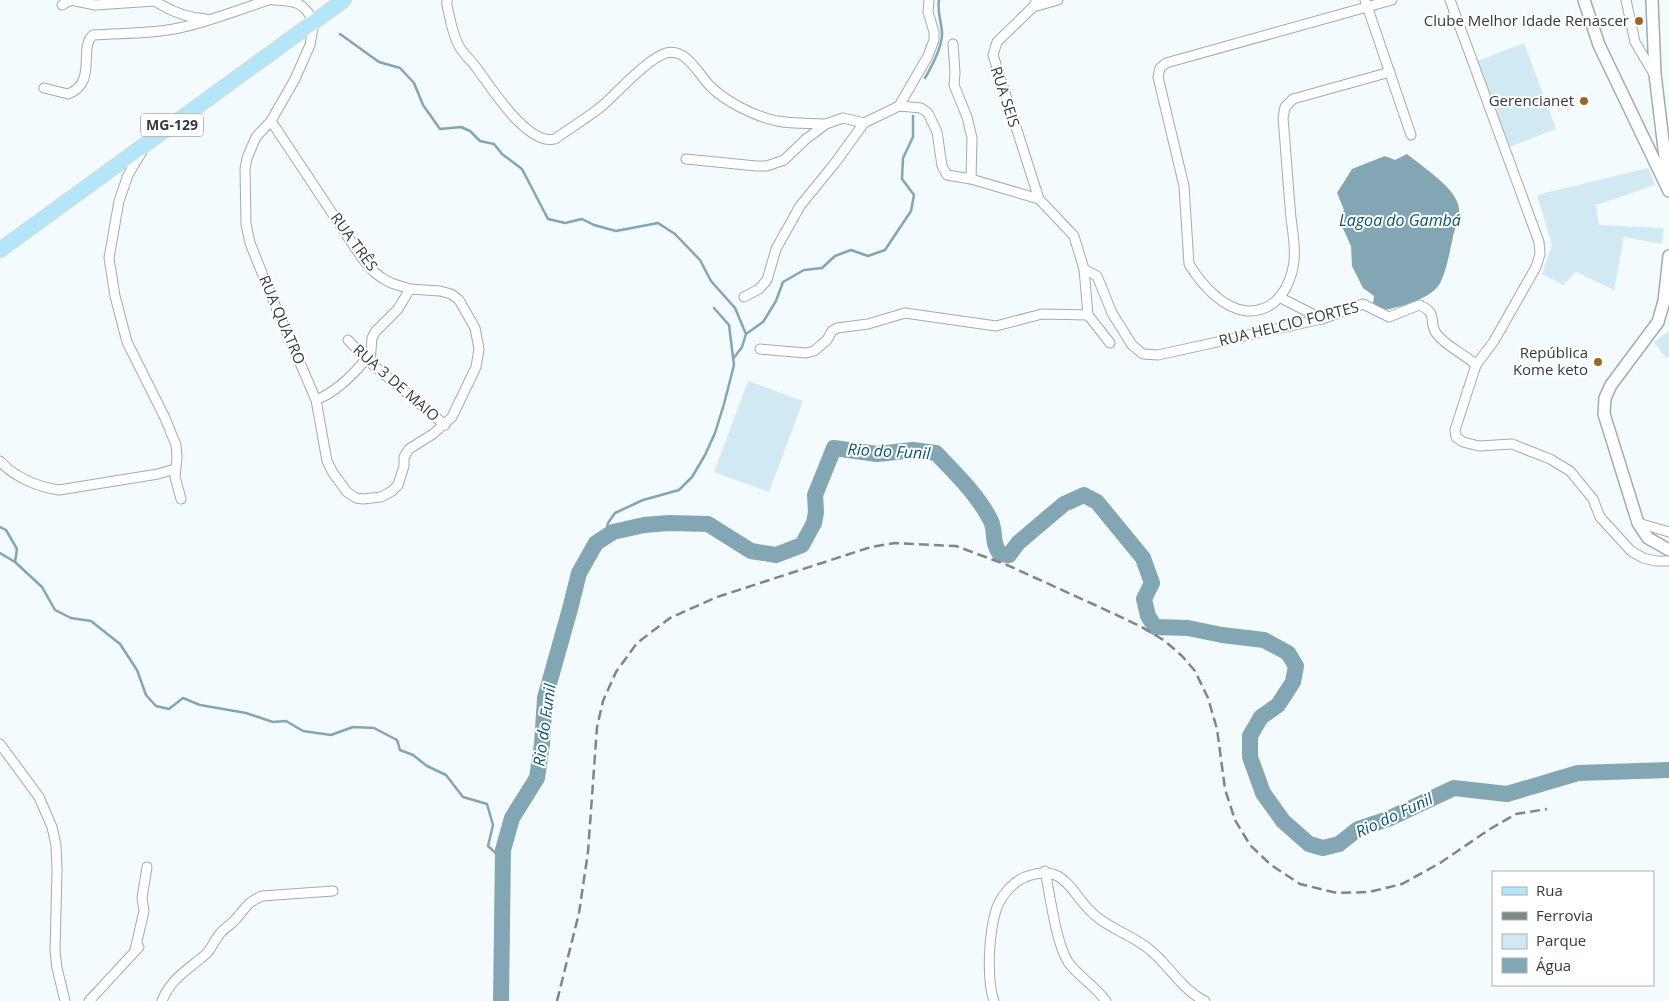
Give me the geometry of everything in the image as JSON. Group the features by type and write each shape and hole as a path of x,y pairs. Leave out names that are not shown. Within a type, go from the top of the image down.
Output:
{"main road":[{"name":"MG-129","path":"0,250 344,0"}],"street":[{"path":"62,5 71,0 95,5 154,1 187,18 211,20"},
{"path":"44,88 68,94 78,88 88,63 86,48 93,35 171,30 211,20 269,0"},
{"path":"274,0 290,1 302,5 308,10 314,22"},
{"path":"447,0 454,35 462,52 526,129 543,139 555,139 596,111 625,83 659,56 669,52 679,54 688,60 695,66 709,85 750,111 776,121 826,124"},
{"path":"744,297 758,289 767,280 776,248 800,206 864,123 899,106 928,56 934,40 934,32 928,12 928,0"},
{"path":"1035,3 1058,0"},
{"path":"1390,72 1293,98 1285,107 1283,118 1294,255 1292,271 1281,298 1265,308 1247,310 1232,307 1217,297 1195,274 1189,264 1184,186 1158,77 1160,68 1166,63 1366,4 1392,0"},
{"path":"1450,0 1539,242 1540,254 1536,267 1494,341 1476,365 1455,430 1456,437 1462,442 1479,446 1512,444 1550,459 1570,470 1593,499 1600,517 1631,551 1642,558 1669,562"},
{"path":"1584,0 1599,45 1669,190"},
{"path":"1626,0 1635,42 1655,74"},
{"path":"1652,0 1655,74 1669,190"},
{"name":"RUA SEIS","path":"1035,3 998,42 992,55 1039,200"},
{"path":"1366,4 1411,135"},
{"name":"RUA QUATRO","path":"314,22 310,45 295,80 272,121 256,137 246,158 246,224 250,244 316,400 328,462 342,487 356,498 381,497 392,491 398,485 404,466 404,458 409,450 445,425"},
{"path":"953,44 954,85 967,117 972,138 971,179"},
{"name":"RUA HELCIO FORTES","path":"899,106 921,108 928,114 937,132 942,166 947,175 971,179 1039,200 1074,236 1084,269 1097,276 1108,305 1132,345 1140,352 1158,356 1322,319 1363,304 1389,317 1419,305 1426,308 1433,316 1436,332 1450,346 1469,358 1476,365"},
{"path":"686,159 756,166 773,164 784,160 796,147 826,124 843,118 864,123"},
{"name":"RUA TRÊS","path":"272,121 362,258 382,278 410,289 440,291 451,294 459,300 463,307 474,328 479,349 476,367 459,407 445,425"},
{"path":"146,143 128,175 119,201 109,258 115,296 127,342 165,418 176,445 175,469 181,499"},
{"path":"1669,256 1664,301 1658,322 1611,385 1605,398 1604,414 1638,523 1648,538 1658,546 1669,550"},
{"path":"1084,269 1088,315 1110,343"},
{"path":"316,400 330,393 368,360 375,332 398,309 410,289"},
{"path":"1281,298 1322,319"},
{"path":"760,348 814,351 837,328 868,324 905,313 996,326 1042,314 1088,315"},
{"name":"RUA 3 DE MAIO","path":"348,340 368,360 445,425"},
{"path":"0,461 5,467 29,481 59,490 158,474 175,469"},
{"path":"1638,523 1669,532"},
{"path":"0,744 39,797 52,827 57,862 55,951 65,1001"},
{"path":"89,1001 139,946 144,911 143,886 147,867"},
{"path":"994,1001 989,980 989,966 993,921 998,903 1006,892 1022,878 1045,872 1063,879 1097,917 1149,948 1186,988 1205,1001"},
{"path":"1045,872 1065,956 1075,970 1106,1001"},
{"path":"162,1001 169,986 214,946 218,936 252,900 262,896 333,891"}],"green space":[{"path":"1524,43 1556,129 1509,147 1477,61"},
{"path":"1648,168 1655,185 1596,205 1599,225 1664,228 1662,244 1624,237 1614,290 1576,272 1563,285 1542,274 1552,245 1537,195"},
{"path":"1669,331 1669,356 1666,358 1654,342"},
{"path":"748,381 803,401 769,492 714,472"}],"water":[{"name":"Lagoa do Gambá","path":"1407,154 1450,190 1458,204 1459,217 1446,268 1439,285 1422,298 1384,310 1373,304 1374,296 1363,288 1352,266 1351,246 1340,222 1344,210 1337,193 1352,169 1385,156 1395,160"}],"waterway":[{"path":"925,78 931,68 942,38 938,8 939,0"},
{"path":"340,34 379,62 400,68 414,83 423,105 440,129 461,127 470,131 480,141 494,144 502,154 522,169 548,219 565,223 582,219 594,225 616,231 658,223 675,234 700,260 711,281 735,308 746,334"},
{"path":"733,359 742,347 746,334 763,322 776,301 783,282 804,270 822,268 835,256 851,250 868,256 885,250 911,211 914,195 902,179 903,158 913,137 913,116"},
{"path":"605,537 608,523 615,513 643,500 679,490 692,477 705,455 715,433 734,365 729,325 714,308"},
{"name":"Rio do Funil","path":"501,1001 503,850 512,818 537,778 542,744 545,698 579,573 596,543 613,532 644,525 669,523 708,524 751,551 776,555 802,545 814,523 816,512 815,495 834,448 877,454 913,450 936,453 966,485 986,511 991,521 997,550 1000,554 1009,555 1018,543 1064,504 1084,495 1097,502 1143,558 1152,583 1144,599 1148,616 1155,627 1188,628 1222,635 1264,640 1288,653 1296,666 1293,682 1278,705 1261,717 1250,736 1250,757 1263,793 1283,821 1309,844 1323,848 1339,844 1358,829 1388,819 1454,788 1507,794 1578,773 1669,770"},
{"path":"0,527 6,530 17,549 15,562 42,587 55,610 71,618 91,621 120,644 137,670 146,695 156,706 169,709 183,698 200,705 246,713 273,722 286,721 303,731 331,735 353,727 374,728 397,740 400,750 413,755 427,766 446,775 463,797 487,804 493,825 488,846 502,859"},
{"path":"0,553 15,562"}],"railway":[{"path":"557,1001 579,913 588,852 597,727 603,701 616,672 637,643 670,618 717,597 871,547 895,543 956,546 1007,565 1140,626 1165,641 1195,671 1208,698 1217,729 1225,789 1235,820 1250,845 1271,865 1300,884 1337,893 1369,892 1402,884 1440,863 1516,814 1547,809"}],"place":[{"name":"Clube Melhor Idade Renascer","path":"1639,21"},
{"name":"Gerencianet","path":"1584,101"},
{"name":"República Kome keto","path":"1598,362"}]}
